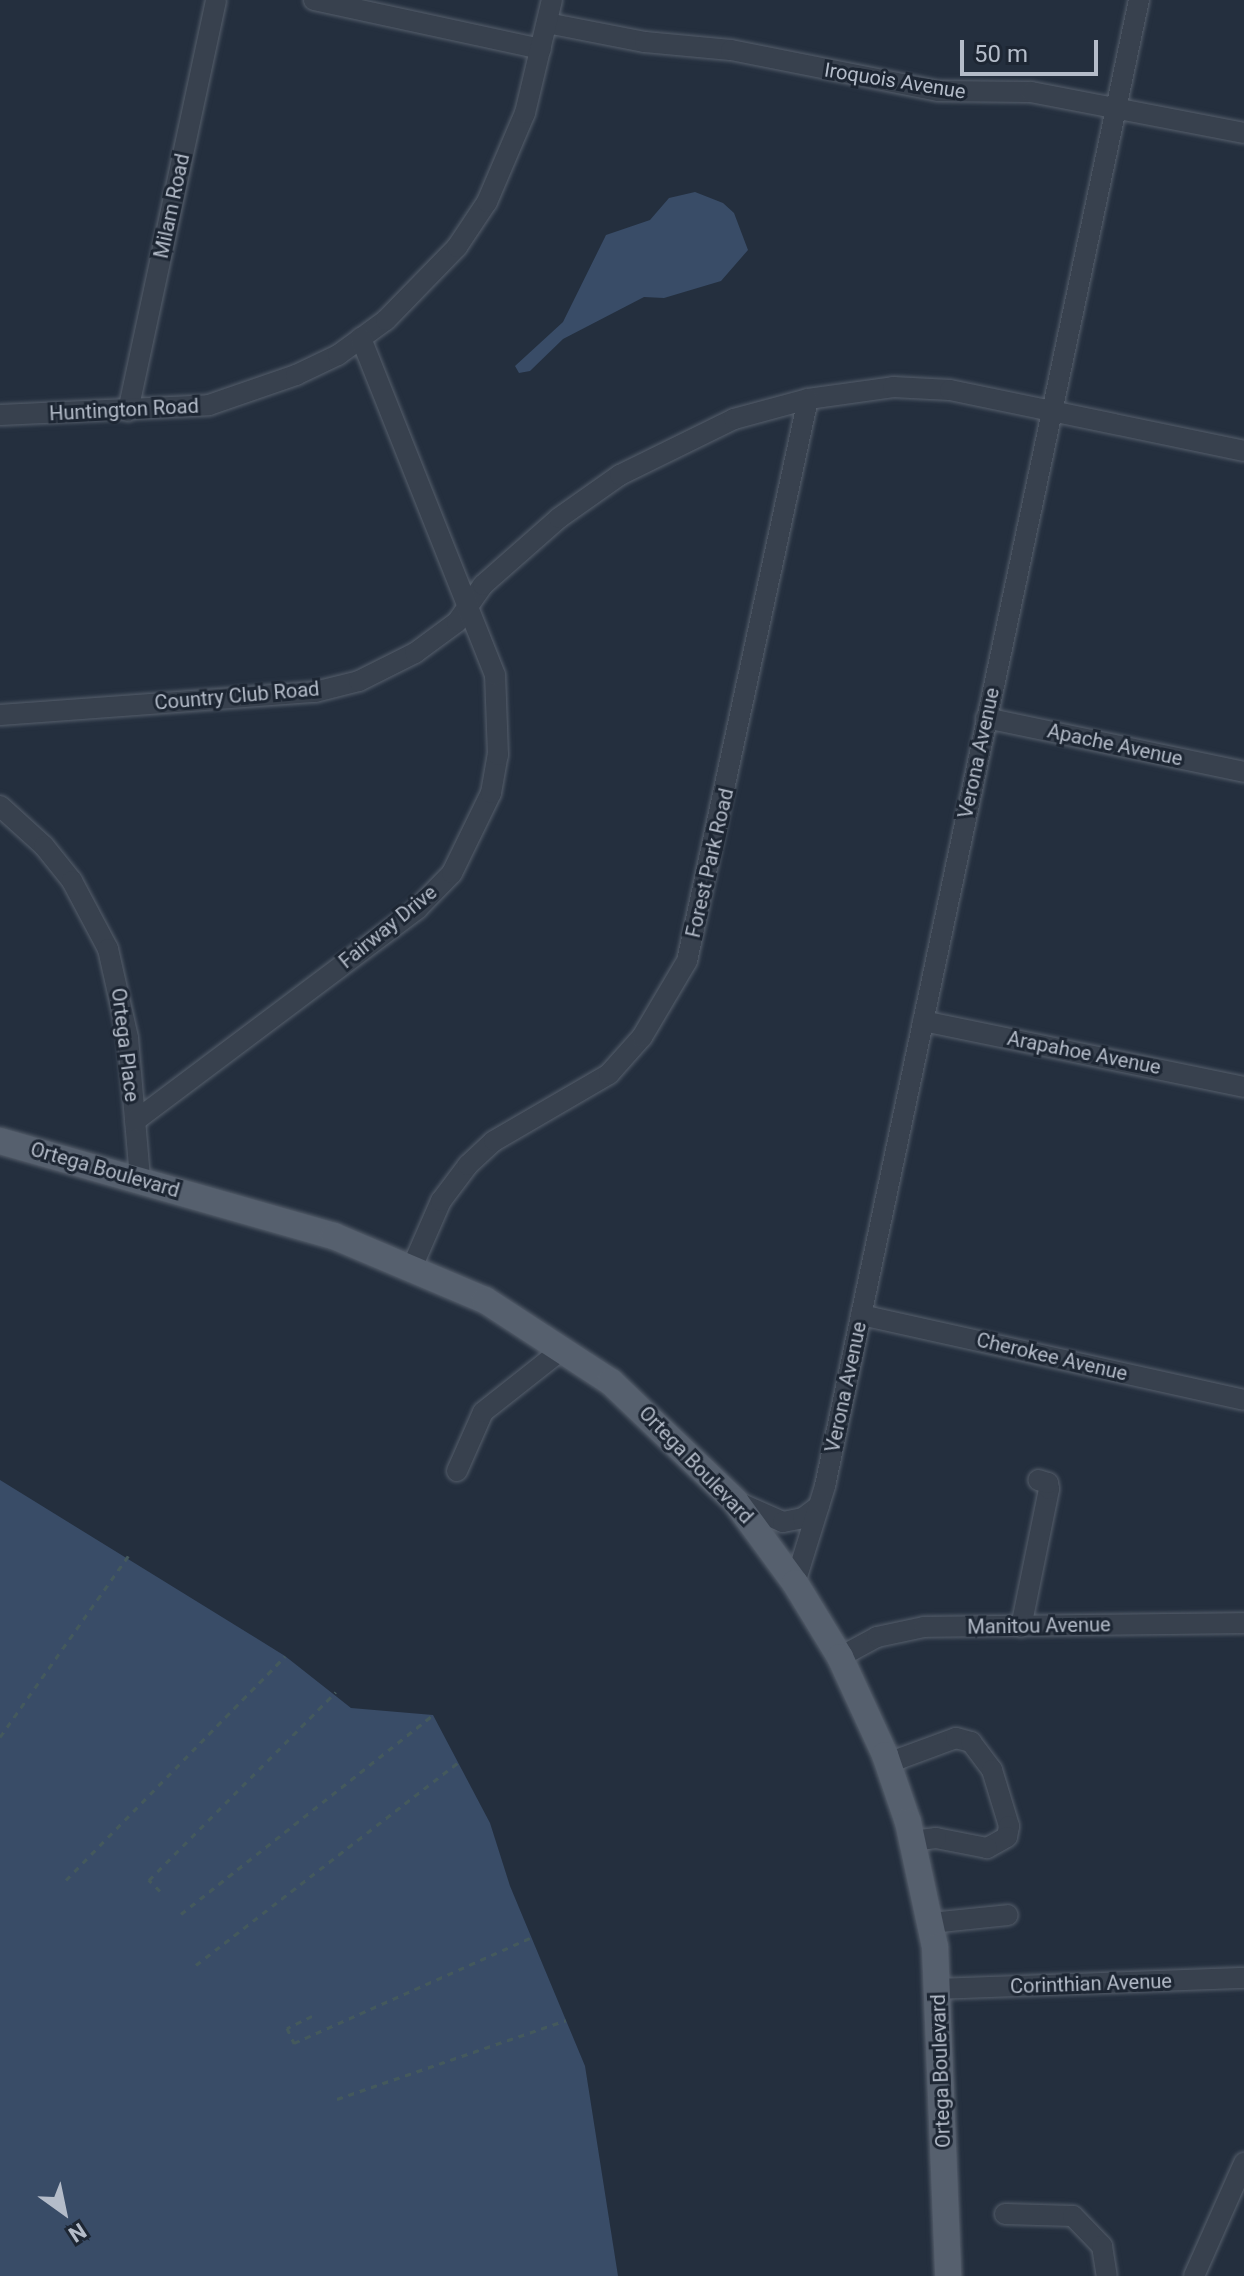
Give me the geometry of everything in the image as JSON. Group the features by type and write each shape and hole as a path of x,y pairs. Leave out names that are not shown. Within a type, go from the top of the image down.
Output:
{"main road":[{"name":"Ortega Boulevard","path":"0,1141 334,1236 413,1265 519,1318 564,1348 655,1419 735,1501 795,1583 840,1657 888,1763 913,1841 931,1923 938,1989 948,2276"}],"street":[{"name":"Milam Road","path":"128,411 216,0"},
{"path":"314,0 541,49"},
{"name":"Huntington Road","path":"0,415 191,409 296,375 361,338 420,289 487,202 525,113 552,0"},
{"name":"Verona Avenue","path":"795,1583 819,1506 861,1315 1139,0"},
{"name":"Iroquois Avenue","path":"547,23 645,42 731,50 938,91 1031,92 1244,133"},
{"name":"Fairway Drive","path":"135,1121 417,909 452,873 491,793 498,755 495,675 470,604 361,338"},
{"name":"Country Club Road","path":"0,715 315,692 387,669 457,622 483,585 559,518 620,475 734,419 808,399 893,387 950,390 1244,451"},
{"name":"Forest Park Road","path":"413,1265 441,1201 468,1165 494,1141 609,1074 642,1037 687,961 808,399"},
{"name":"Apache Avenue","path":"986,718 1244,772"},
{"name":"Ortega Place","path":"0,806 44,846 72,881 108,949 124,1013 140,1179"},
{"name":"Arapahoe Avenue","path":"923,1021 1244,1087"},
{"name":"Cherokee Avenue","path":"861,1315 1244,1400"},
{"path":"457,1471 483,1412 564,1348"},
{"path":"1021,1627 1049,1489 1048,1483 1038,1480"},
{"path":"735,1501 783,1522 803,1518 819,1506"},
{"name":"Manitou Avenue","path":"840,1657 895,1631 1244,1623"},
{"path":"888,1763 956,1738 971,1742 992,1770 1009,1826 1007,1837 987,1848 936,1838 913,1841"},
{"path":"931,1923 1008,1915"},
{"name":"Corinthian Avenue","path":"938,1989 1244,1978"},
{"path":"1194,2276 1244,2163"},
{"path":"1005,2214 1073,2216 1102,2246 1107,2276"}],"path":[{"path":"0,1737 128,1556"},
{"path":"66,1880 285,1656"},
{"path":"160,1891 149,1880 336,1692"},
{"path":"181,1914 433,1715"},
{"path":"196,1965 459,1762"},
{"path":"312,2016 287,2028 294,2043 532,1937"},
{"path":"337,2099 566,2020"}],"water":[{"path":"695,192 723,203 734,213 748,250 721,281 664,298 644,297 563,339 530,371 519,373 515,366 563,322 606,235 650,220 669,198"},
{"path":"0,1480 285,1656 351,1708 433,1715 490,1823 510,1886 585,2066 618,2276 0,2276"}]}
